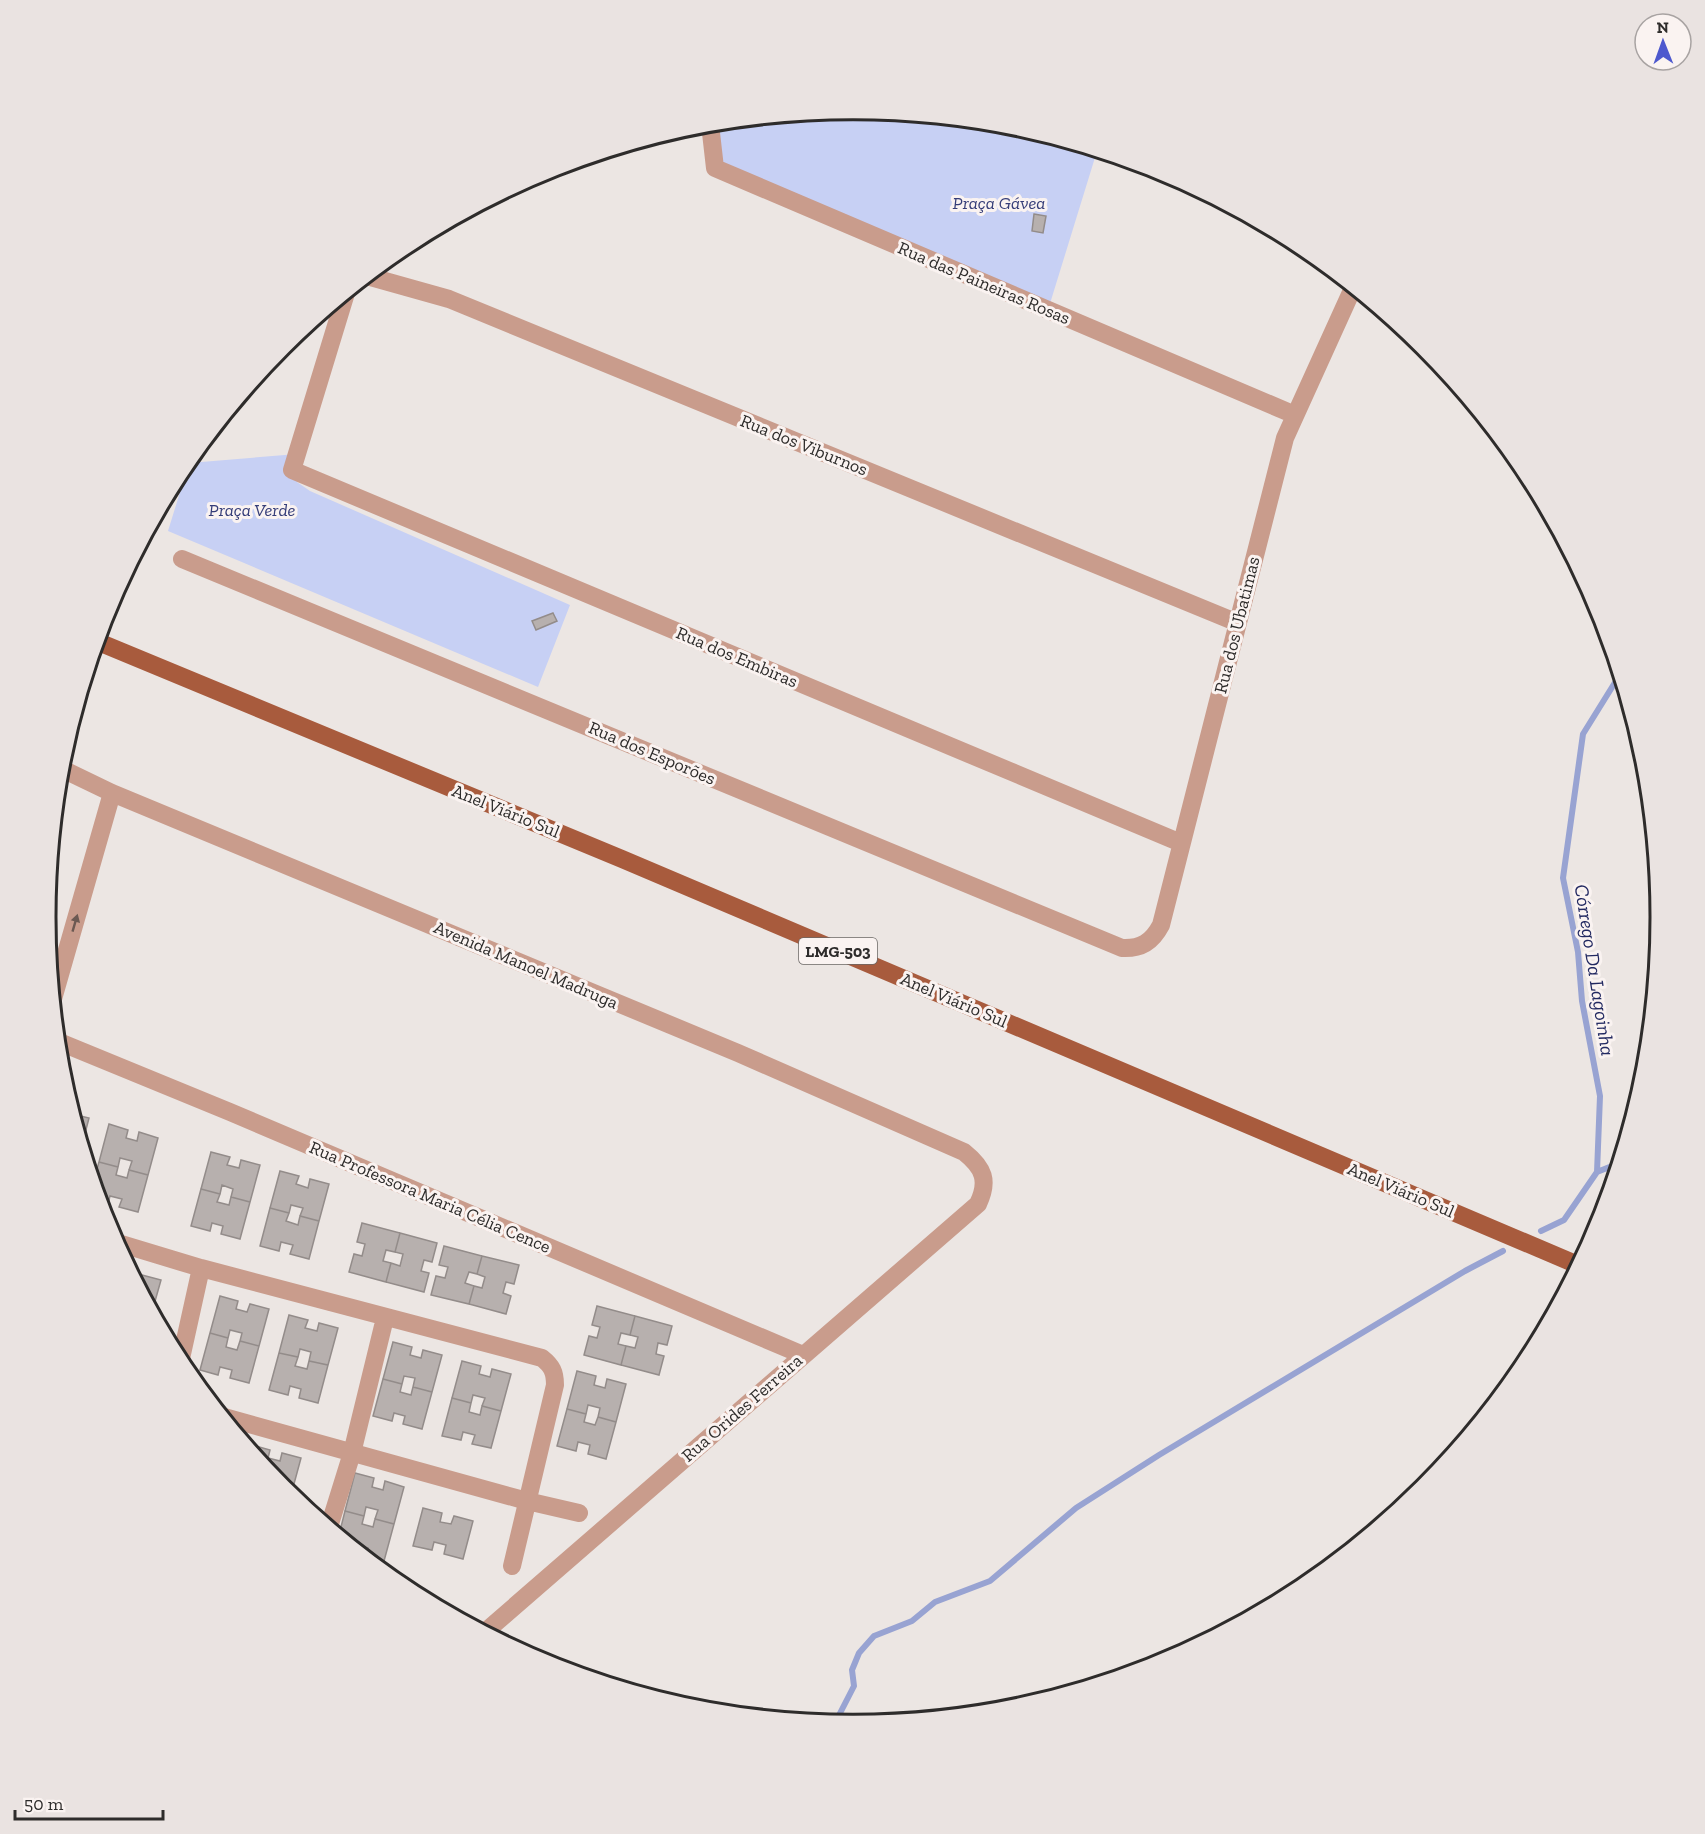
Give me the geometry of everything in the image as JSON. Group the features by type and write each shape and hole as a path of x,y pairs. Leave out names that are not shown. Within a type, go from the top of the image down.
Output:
{"main road":[{"name":"Anel Viário Sul","path":"104,644 622,859 1571,1262"}],"street":[{"name":"Rua das Paineiras Rosas","path":"711,133 715,168 1295,415"},
{"name":"Rua dos Viburnos","path":"376,279 449,299 1238,623"},
{"name":"Rua dos Ubatimas","path":"1122,948 1134,948 1155,937 1161,925 1285,438 1350,295"},
{"name":"Rua dos Embiras","path":"342,305 292,470 1181,843"},
{"name":"Rua dos Esporões","path":"182,559 1122,948"},
{"name":"Avenida Manoel Madruga","path":"69,772 112,793 727,1048 954,1147 975,1161 983,1176"},
{"path":"58,981 112,793"},
{"name":"Rua Professora Maria Célia Cence","path":"66,1045 803,1355"},
{"name":"Rua Orides Ferreira","path":"491,1627 978,1204 984,1191 983,1176"},
{"path":"127,1246 385,1318 542,1358 551,1365 555,1374 555,1385 512,1566"},
{"path":"183,1349 201,1268"},
{"path":"331,1520 352,1453 385,1318"},
{"path":"235,1420 527,1501 579,1513"}],"green space":[{"name":"Praça Gávea","path":"852,120 957,127 1008,135 1095,158 1048,310 715,168 711,133 800,122"},
{"name":"Praça Verde","path":"297,454 297,482 310,491 570,605 538,687 168,531 181,487 198,462"}],"building":[{"path":"1034,214 1046,216 1043,233 1032,231"},
{"path":"553,613 557,621 536,630 532,621"},
{"path":"81,1116 89,1118 86,1131"},
{"path":"109,1124 128,1130 126,1138 137,1141 139,1132 158,1138 148,1175 129,1170 132,1161 120,1158 118,1167 99,1162"},
{"path":"211,1152 230,1157 227,1165 239,1168 241,1160 260,1165 250,1202 231,1197 233,1189 222,1185 220,1194 201,1189"},
{"path":"99,1162 118,1167 116,1175 127,1178 129,1170 148,1175 138,1212 119,1207 122,1199 110,1196 109,1202 97,1169"},
{"path":"280,1171 299,1176 296,1184 308,1188 310,1179 329,1184 319,1221 300,1216 303,1208 291,1205 289,1213 270,1208"},
{"path":"201,1189 220,1194 217,1202 229,1205 231,1197 250,1202 240,1239 221,1234 223,1226 212,1223 210,1231 191,1226"},
{"path":"270,1208 289,1213 286,1221 298,1225 300,1216 319,1221 309,1259 290,1254 293,1245 281,1242 279,1251 260,1246"},
{"path":"362,1223 400,1233 395,1252 386,1250 383,1261 391,1263 386,1282 349,1272 354,1254 362,1256 365,1244 357,1242"},
{"path":"400,1233 437,1243 432,1262 424,1260 421,1271 429,1273 424,1292 386,1282 391,1263 400,1266 403,1254 395,1252"},
{"path":"444,1246 482,1256 477,1274 469,1272 465,1283 474,1286 469,1304 431,1295 436,1276 445,1278 448,1267 439,1265"},
{"path":"482,1256 519,1265 514,1284 506,1282 503,1293 511,1296 506,1314 469,1304 474,1286 482,1288 485,1277 477,1274"},
{"path":"142,1275 161,1280 155,1302"},
{"path":"220,1296 238,1301 236,1309 247,1312 250,1304 269,1309 259,1346 240,1341 242,1333 230,1330 228,1338 210,1333"},
{"path":"597,1306 635,1316 630,1335 621,1333 618,1344 626,1346 621,1365 584,1355 589,1336 597,1338 600,1327 592,1325"},
{"path":"289,1315 308,1320 305,1328 317,1331 319,1323 338,1328 328,1365 309,1361 311,1352 300,1349 298,1357 279,1353"},
{"path":"635,1316 672,1326 667,1345 658,1343 656,1354 664,1356 659,1375 621,1365 626,1346 635,1348 638,1337 630,1335"},
{"path":"210,1333 228,1338 226,1347 237,1350 240,1341 259,1346 249,1383 230,1378 232,1370 220,1367 218,1375 200,1370"},
{"path":"393,1342 412,1347 410,1355 421,1358 423,1350 442,1355 432,1392 413,1387 415,1378 404,1376 402,1384 383,1379"},
{"path":"279,1353 298,1357 295,1366 307,1369 309,1361 328,1365 318,1403 299,1398 301,1389 290,1386 288,1395 269,1390"},
{"path":"462,1361 481,1366 479,1374 490,1377 492,1369 511,1374 501,1411 482,1406 485,1398 473,1395 471,1403 452,1398"},
{"path":"577,1371 596,1376 594,1385 605,1388 607,1379 626,1384 616,1422 598,1417 600,1408 588,1405 586,1414 567,1409"},
{"path":"383,1379 402,1384 400,1392 411,1395 413,1387 432,1392 422,1429 403,1424 405,1416 394,1413 392,1421 373,1416"},
{"path":"452,1398 471,1403 469,1412 480,1415 482,1406 501,1411 491,1448 472,1444 475,1435 463,1432 461,1440 442,1436"},
{"path":"567,1409 586,1414 584,1422 595,1425 598,1417 616,1422 606,1459 588,1454 590,1445 578,1442 576,1451 557,1446"},
{"path":"257,1446 270,1450 268,1458 280,1461 282,1453 301,1458 294,1485"},
{"path":"355,1473 374,1478 372,1487 383,1490 385,1481 404,1487 394,1524 375,1519 378,1510 366,1507 364,1516 345,1511"},
{"path":"423,1508 442,1513 440,1522 451,1524 454,1516 473,1521 463,1559 444,1554 446,1545 434,1542 432,1550 413,1546"},
{"path":"345,1511 364,1516 362,1524 373,1527 375,1519 394,1524 384,1561 367,1549 341,1527"}],"waterway":[{"name":"Córrego Da Lagoinha","path":"1597,1172 1600,1096 1582,1001 1578,952 1563,878 1583,734 1614,684"},
{"path":"1541,1231 1564,1220 1597,1172 1609,1167"},
{"path":"840,1714 854,1686 852,1670 859,1653 874,1636 912,1621 935,1602 990,1581 1076,1508 1159,1455 1465,1271 1503,1251"}]}
